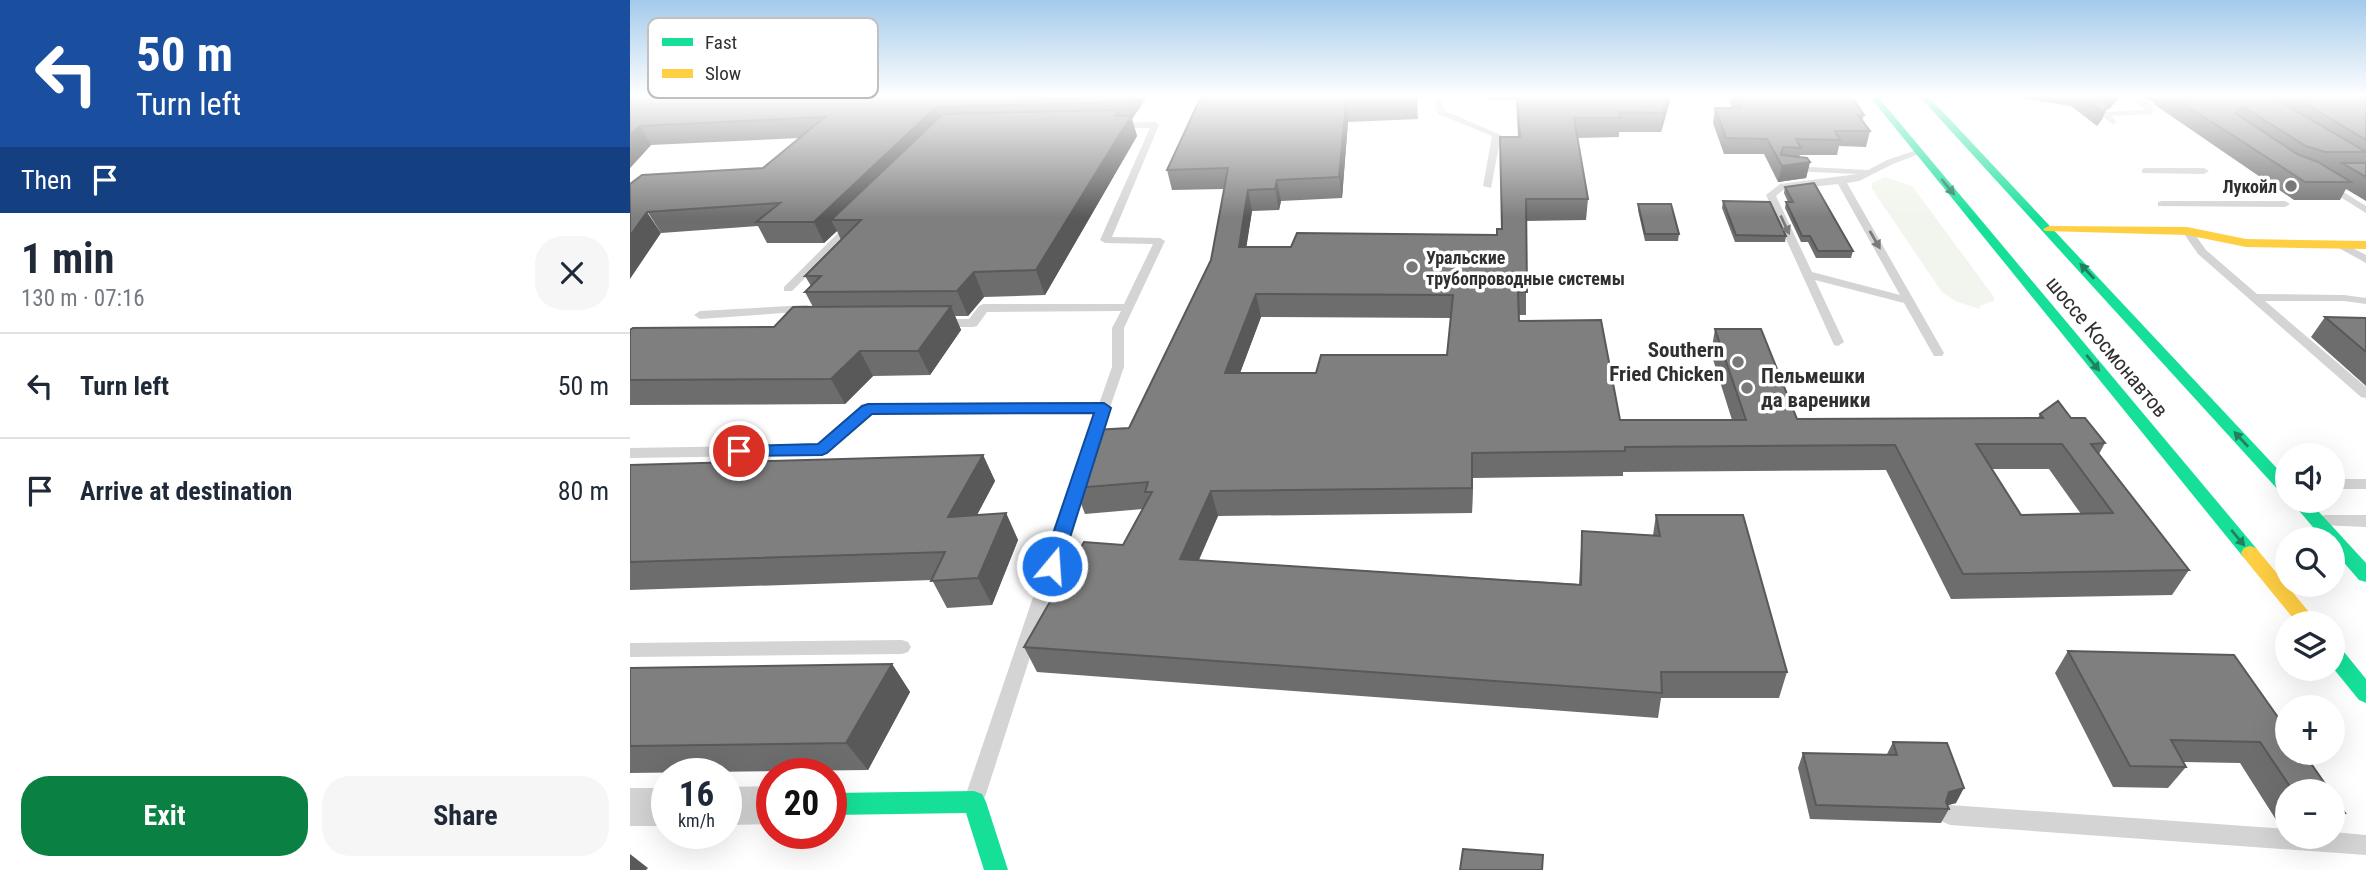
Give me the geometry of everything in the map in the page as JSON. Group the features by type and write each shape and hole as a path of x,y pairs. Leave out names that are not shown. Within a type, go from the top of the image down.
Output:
{"main road":[{"name":"шоссе Космонавтов","path":"1908,138 2298,611"},
{"name":"шоссе Космонавтов","path":"1962,138 2275,474"},
{"path":"2049,229 2187,231 2246,243 2366,245"},
{"path":"2309,513 2366,575"},
{"path":"2345,668 2366,694"},
{"path":"847,804 974,802 996,870"}],"street":[{"path":"630,807 651,807"}],"lane":[{"path":"974,802 1118,367 1118,328 1160,241 1105,240 1150,138"},
{"path":"1488,186 1497,138"},
{"path":"1838,342 1771,195 1780,187 1856,179 1920,152"},
{"path":"1783,167 1871,172"},
{"path":"2145,171 2204,171"},
{"path":"1841,181 1938,353"},
{"path":"2323,182 2366,210"},
{"path":"2162,204 2285,204"},
{"path":"788,289 863,214"},
{"path":"2187,231 2202,251 2366,394"},
{"path":"2341,245 2366,260"},
{"path":"1807,274 1909,301"},
{"path":"2255,297 2344,298 2366,302"},
{"path":"933,323 973,323 983,308 1128,307"},
{"path":"700,315 812,309 799,324"},
{"path":"630,453 822,450 868,409 1104,408"},
{"path":"2345,484 2366,484"},
{"path":"2316,521 2366,521"},
{"path":"630,650 902,648"},
{"path":"1950,815 2366,845"}],"shaded area":[{"path":"1885,177 1912,186 1994,297 1994,301 1979,306 1981,309 1957,302 1942,292 1872,189 1872,183"}],"building":[{"path":"800,138 904,138 814,222 756,222 780,203 647,212 630,236 630,184 642,175 763,168"},
{"path":"918,138 1118,138 1036,270 974,272 957,291 805,292 821,276 805,276 861,220 831,220"},
{"path":"1182,138 1343,138 1339,177 1277,180 1275,189 1248,190 1239,247 1291,247 1297,233 1497,235 1497,229 1502,229 1500,138 1577,138 1588,199 1526,199 1527,292 1518,292 1519,321 1601,320 1620,420 1746,420 1715,329 1761,329 1797,419 2043,418 2040,414 2058,401 2071,418 2085,418 2105,443 2091,444 2189,570 1963,574 1895,445 1625,447 1625,451 1472,453 1472,488 1211,491 1180,559 1581,585 1582,531 1660,536 1656,515 1743,515 1787,672 1661,672 1662,693 1024,647 1084,542 1123,545 1152,492 1145,492 1148,482 1075,488 1094,430 1129,428 1211,260 1228,168 1167,170","holes":["1256,294 1453,295 1447,355 1321,355 1316,373 1225,373","1976,444 2062,444 2113,513 2021,515"]},
{"path":"1726,138 1839,138 1840,140 1796,139 1801,148 1783,147 1781,155 1807,158 1810,162 1782,166 1767,139"},
{"path":"2236,138 2272,138 2297,154 2318,162 2351,182 2305,182"},
{"path":"2292,138 2341,138 2366,152 2325,152 2306,146"},
{"path":"2342,163 2366,163 2366,177"},
{"path":"1814,183 1853,251 1818,251 1810,236 1802,236 1786,202 1793,202 1785,187"},
{"path":"1723,201 1770,202 1786,236 1736,235"},
{"path":"1638,204 1671,204 1679,234 1645,234"},
{"path":"951,306 918,351 860,351 831,379 630,380 630,330 633,328 774,327 793,307"},
{"path":"2325,317 2366,318 2366,352"},
{"path":"983,455 948,517 1006,513 978,578 931,581 945,552 630,562 630,465"},
{"path":"2068,651 2234,655 2275,713 2275,764 2260,742 2171,740 2186,767 2130,766"},
{"path":"892,664 846,743 630,746 630,668"},
{"path":"1893,742 1947,743 1964,788 1949,792 1946,802 1949,809 1816,805 1803,753 1897,755"},
{"path":"2275,765 2312,765 2322,779 2285,779"},
{"path":"1463,849 1543,855 1542,870 1460,870"}],"traffic: fast":[{"path":"1907,138 2250,553"},
{"path":"1962,138 2275,476"},
{"path":"2310,513 2366,575"},
{"path":"2345,668 2366,694"},
{"path":"847,804 974,802 996,870"}],"traffic: slow":[{"path":"2049,229 2187,231 2246,243 2366,245"},
{"path":"2250,553 2298,611"}],"place":[{"name":"Лукойл","path":"2291,186"},
{"name":"Уральские трубопроводные системы","path":"1412,267"},
{"name":"Southern Fried Chicken","path":"1738,362"},
{"name":"Пельмешки да вареники","path":"1747,388"}],"route":[{"path":"739,451 822,450 868,409 1104,408 1052,566"}]}
